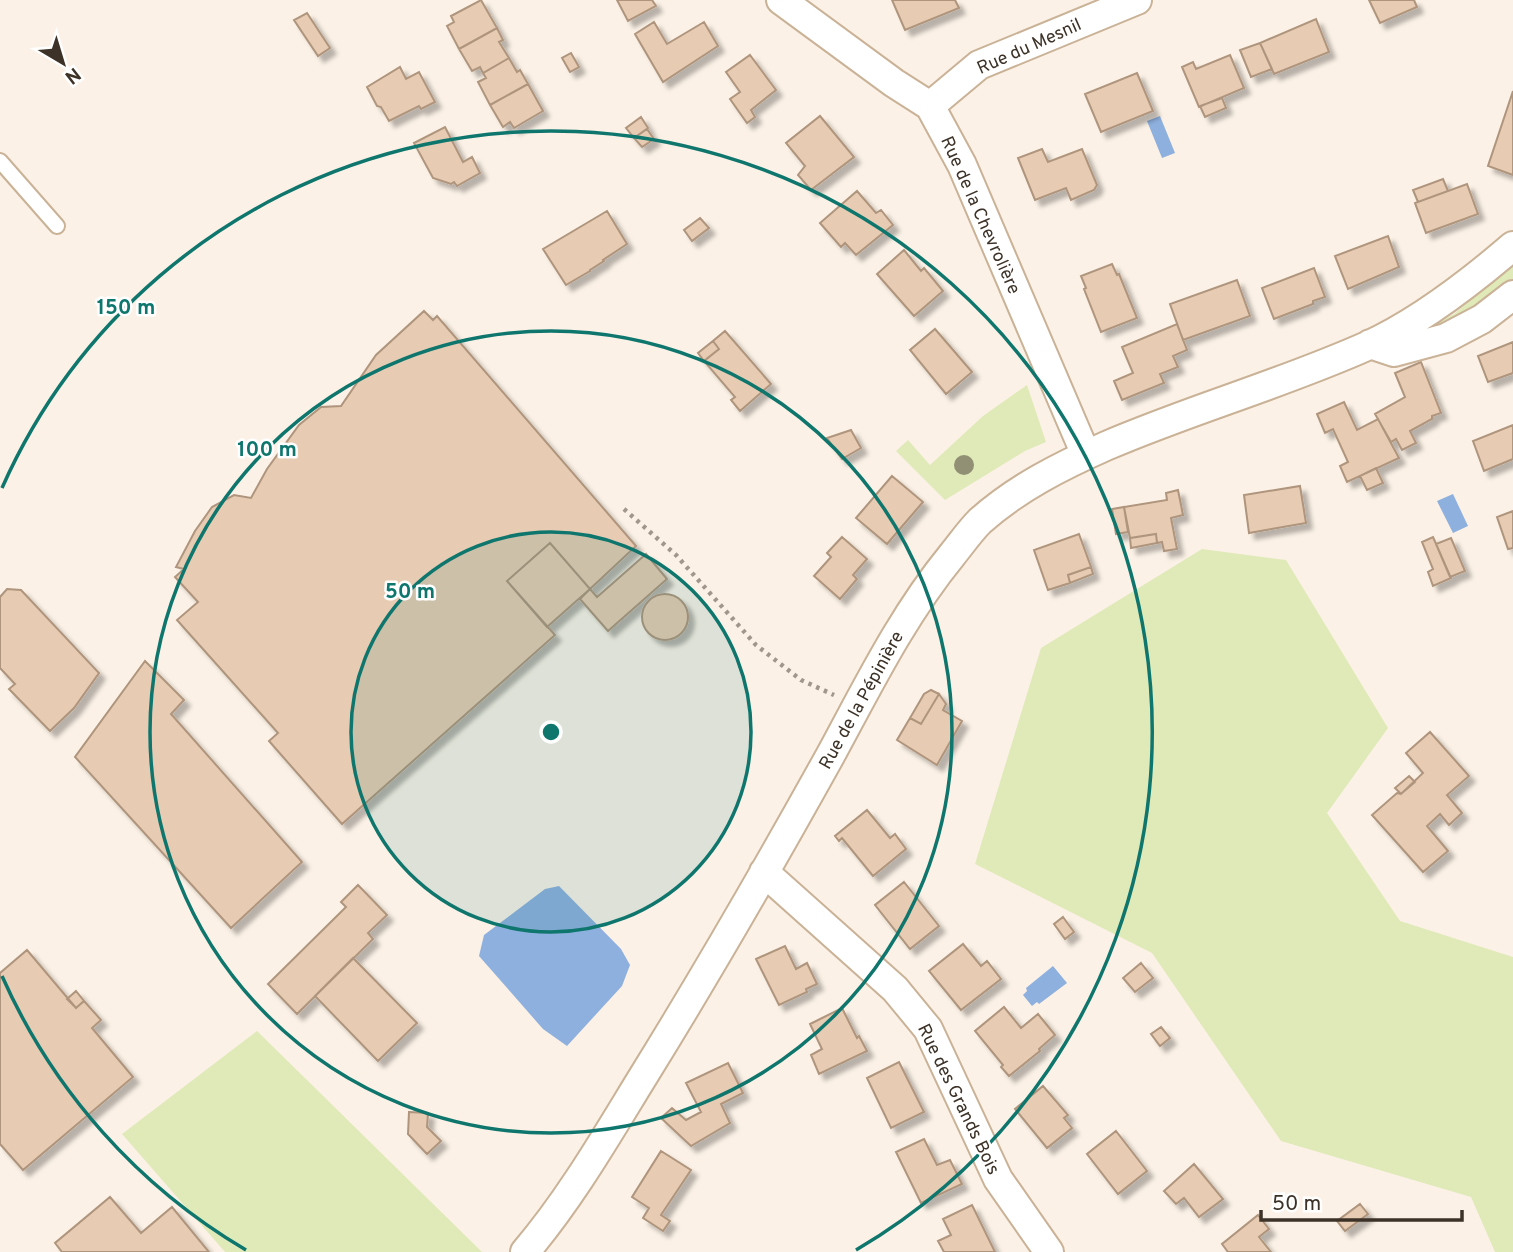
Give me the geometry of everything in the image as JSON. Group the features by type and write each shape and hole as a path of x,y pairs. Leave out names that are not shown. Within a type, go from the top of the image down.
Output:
{"street":[{"name":"Rue de la Chevrolière","path":"781,0 894,83 930,106 962,165 1086,455"},
{"name":"Rue du Mesnil","path":"930,106 979,65 1137,0"},
{"name":"Rue de la Pépinière","path":"525,1252 591,1162 668,1035 764,872 895,638 932,579 979,523 1031,482 1086,455 1150,427 1269,386 1370,344 1437,305 1486,270 1513,246"},
{"path":"1370,344 1394,352 1446,338 1482,319 1513,295"},
{"name":"Rue des Grands Bois","path":"764,872 895,989 928,1029 999,1179 1049,1252"}],"lane":[{"path":"0,161 57,226"}],"path":[{"path":"624,509 676,555 756,645 801,680 858,705"}],"green space":[{"path":"1513,265 1513,281 1462,320 1416,334 1454,314"},
{"path":"1027,385 1046,442 1025,451 945,500 896,451 908,440 930,465 983,416"},
{"path":"1202,549 1286,560 1388,728 1327,813 1400,921 1513,957 1513,1252 1495,1252 1471,1197 1281,1141 1152,953 975,864 1041,648"},
{"path":"257,1031 482,1252 225,1252 122,1134"}],"water":[{"path":"1160,116 1175,153 1162,158 1147,121"},
{"path":"1453,494 1468,526 1453,533 1437,501"},
{"path":"559,886 621,949 630,965 622,986 567,1046 543,1029 479,956 484,935 545,889"},
{"path":"1053,966 1067,983 1039,1004 1037,1002 1032,1006 1023,995 1027,991 1026,988"}],"building":[{"path":"481,0 497,28 459,49 447,26 454,22 451,16"},
{"path":"617,0 652,0 656,6 628,21"},
{"path":"892,0 955,0 959,8 905,30"},
{"path":"1369,0 1414,0 1417,7 1380,23"},
{"path":"307,13 330,48 318,56 294,20"},
{"path":"1316,19 1329,52 1274,74 1260,43"},
{"path":"654,22 667,44 704,22 718,46 663,82 635,34"},
{"path":"497,28 503,40 499,42 509,58 483,73 480,67 472,71 459,49"},
{"path":"1260,43 1272,69 1251,77 1240,50"},
{"path":"571,53 579,67 570,72 562,58"},
{"path":"750,55 776,90 751,110 755,117 747,123 730,99 740,92 726,72"},
{"path":"1230,55 1244,88 1199,107 1182,67 1193,62 1196,69"},
{"path":"509,58 528,84 490,105 478,82 486,78 483,73"},
{"path":"400,67 406,79 419,72 435,102 421,109 419,106 389,121 367,87"},
{"path":"1137,73 1153,111 1101,132 1085,94"},
{"path":"528,84 543,111 514,128 510,122 503,127 490,105"},
{"path":"1513,91 1513,175 1488,166"},
{"path":"1222,98 1226,108 1205,117 1200,106"},
{"path":"820,116 854,157 811,190 798,175 805,166 786,143"},
{"path":"641,117 648,128 634,138 626,128"},
{"path":"445,127 463,162 472,157 480,173 457,186 454,182 451,184 433,178 414,143"},
{"path":"647,129 654,139 642,147 634,138"},
{"path":"1042,149 1048,162 1082,149 1097,185 1094,190 1071,200 1066,188 1035,200 1018,158"},
{"path":"1443,179 1448,191 1418,202 1413,190"},
{"path":"1467,184 1478,214 1426,233 1415,203"},
{"path":"857,191 876,213 881,210 893,225 856,255 845,243 841,247 820,223"},
{"path":"607,211 627,244 566,285 543,249"},
{"path":"700,218 709,228 692,241 684,230"},
{"path":"1388,236 1399,267 1348,289 1335,256"},
{"path":"904,250 921,271 924,268 943,291 914,316 877,274"},
{"path":"1112,264 1117,275 1119,274 1137,318 1101,332 1081,276"},
{"path":"1314,268 1325,297 1274,319 1262,288"},
{"path":"1237,280 1250,316 1183,340 1170,304"},
{"path":"424,311 433,320 437,316 636,546 590,589 550,543 507,581 555,635 342,824 269,741 278,733 177,620 198,602 175,577 184,569 176,567 195,531 212,507 234,495 251,498 267,469 299,425 321,407 341,406 376,355"},
{"path":"1177,324 1187,350 1173,356 1178,367 1160,374 1164,383 1122,400 1114,381 1133,373 1122,347"},
{"path":"935,329 972,372 946,394 910,350"},
{"path":"725,331 771,384 740,411 731,400 735,397 704,361 719,349 713,341"},
{"path":"713,341 719,349 704,361 698,353"},
{"path":"1513,342 1513,373 1488,382 1478,356"},
{"path":"1421,362 1441,413 1410,431 1416,443 1402,450 1396,439 1391,442 1375,414 1405,397 1395,373"},
{"path":"1344,402 1357,430 1378,419 1399,458 1347,482 1340,466 1348,462 1333,429 1325,433 1317,414"},
{"path":"1513,425 1513,459 1484,471 1473,441"},
{"path":"851,430 861,448 842,459 827,438"},
{"path":"1376,468 1383,483 1367,490 1360,476"},
{"path":"892,476 923,502 887,544 856,518"},
{"path":"1300,486 1306,523 1249,533 1244,495"},
{"path":"1178,490 1183,515 1171,518 1177,549 1164,551 1162,542 1157,543 1156,534 1130,538 1124,507 1167,500 1166,493"},
{"path":"1124,507 1128,532 1116,534 1112,509"},
{"path":"1513,511 1513,548 1508,549 1497,517"},
{"path":"1079,534 1091,567 1068,575 1070,583 1048,590 1034,550"},
{"path":"1156,534 1157,543 1131,548 1130,538"},
{"path":"842,537 867,559 853,575 857,579 840,599 814,576 831,557 827,553"},
{"path":"1433,537 1451,578 1433,586 1428,572 1433,569 1422,542"},
{"path":"1451,538 1465,571 1450,577 1436,544"},
{"path":"550,543 590,589 547,627 507,581"},
{"path":"646,554 667,579 608,631 580,599 590,589 597,597"},
{"path":"1091,567 1093,574 1070,583 1068,575"},
{"path":"7,589 21,590 99,673 74,708 50,731 9,689 15,684 0,668 0,597"},
{"path":"665,594 681,601 688,617 681,633 665,640 649,633 642,617 649,601"},
{"path":"145,661 184,700 171,714 302,862 231,928 75,757"},
{"path":"931,690 939,694 921,724 910,718 924,694"},
{"path":"939,694 946,704 943,710 962,721 937,765 897,740 910,718 921,724"},
{"path":"1430,732 1469,776 1447,795 1462,813 1449,825 1440,814 1427,826 1448,851 1423,872 1372,815 1397,793 1401,794 1423,773 1406,753"},
{"path":"1409,776 1415,782 1401,794 1395,788"},
{"path":"867,810 890,838 895,834 906,849 873,876 842,838 839,841 835,836"},
{"path":"904,882 939,926 910,949 875,905"},
{"path":"358,885 387,915 368,933 373,939 297,1014 268,984 346,907 341,902"},
{"path":"1063,917 1074,932 1065,939 1054,924"},
{"path":"963,944 981,966 987,961 1001,979 961,1010 929,971"},
{"path":"785,946 796,969 807,963 817,984 806,989 807,992 779,1005 756,959"},
{"path":"27,950 76,1008 84,1001 101,1020 92,1028 133,1077 23,1170 0,1144 0,973"},
{"path":"353,958 417,1023 378,1061 315,996"},
{"path":"1141,963 1153,978 1135,992 1123,978"},
{"path":"76,991 84,1001 76,1008 67,999"},
{"path":"1004,1007 1021,1028 1038,1014 1055,1035 1009,1076 975,1031"},
{"path":"842,1008 857,1038 859,1036 867,1051 819,1074 811,1055 822,1049 810,1024"},
{"path":"1161,1027 1170,1038 1160,1046 1151,1034"},
{"path":"899,1062 924,1112 891,1128 867,1078"},
{"path":"728,1063 743,1093 721,1104 730,1123 691,1146 661,1118 672,1108 686,1120 701,1112 686,1083"},
{"path":"1043,1086 1068,1115 1064,1118 1072,1128 1047,1148 1015,1109"},
{"path":"409,1112 428,1113 427,1127 441,1141 427,1154 408,1134"},
{"path":"1116,1131 1147,1171 1118,1194 1087,1154"},
{"path":"924,1139 937,1165 950,1160 962,1184 921,1203 896,1152"},
{"path":"661,1151 691,1170 661,1215 670,1221 663,1231 643,1218 649,1208 632,1197"},
{"path":"1194,1164 1223,1199 1199,1217 1184,1198 1176,1204 1164,1191"},
{"path":"110,1197 141,1233 172,1207 209,1252 62,1252 55,1243"},
{"path":"1360,1204 1368,1214 1345,1231 1337,1221"},
{"path":"972,1205 995,1252 944,1252 938,1241 951,1235 943,1219"},
{"path":"1258,1215 1269,1229 1259,1237 1271,1252 1228,1252 1222,1244"}]}
